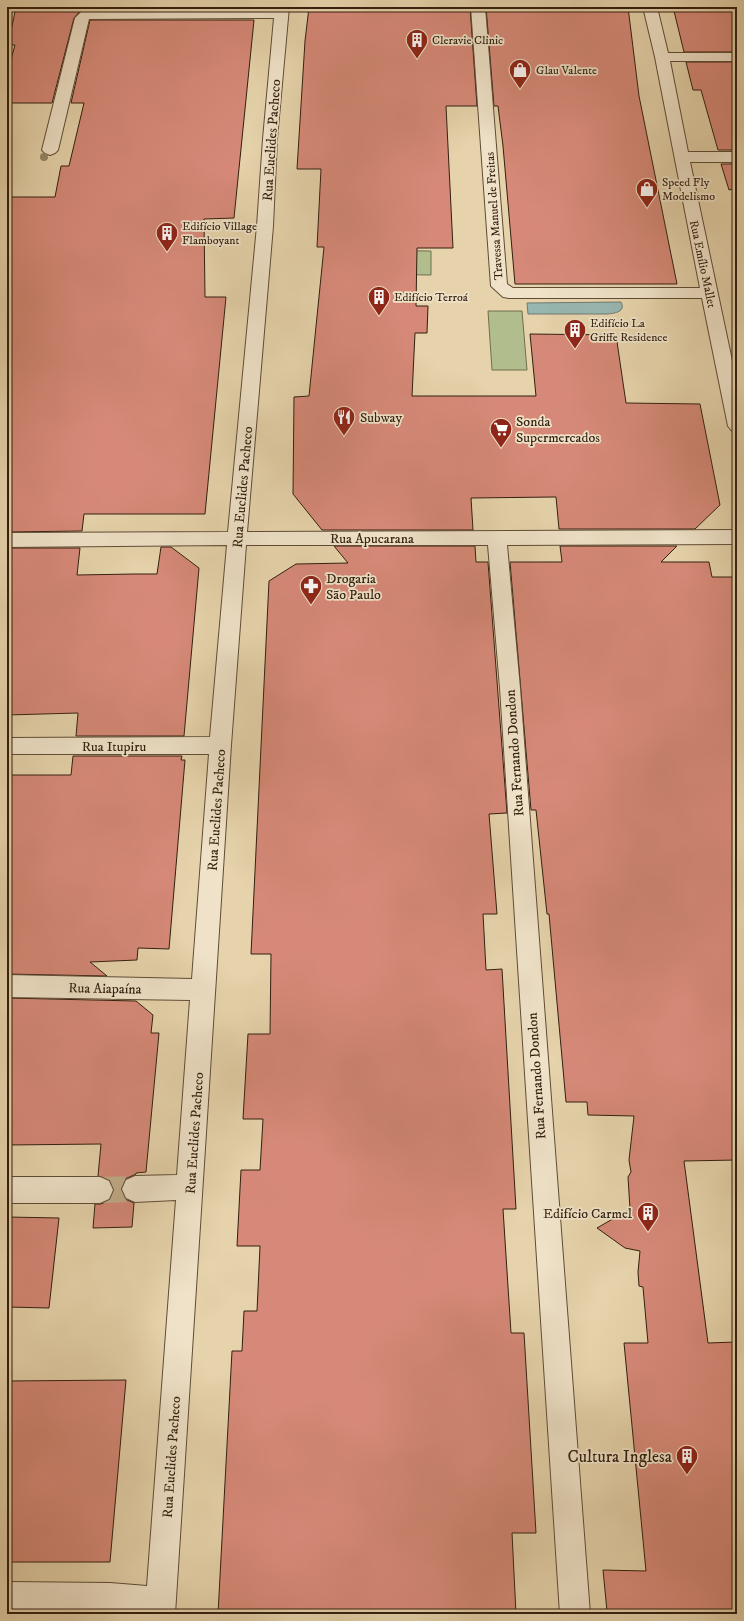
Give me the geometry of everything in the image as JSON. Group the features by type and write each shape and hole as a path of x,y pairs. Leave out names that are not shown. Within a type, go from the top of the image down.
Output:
{"street":[{"name":"Travessa Manuel de Freitas","path":"478,7 500,286 509,293 709,293"},
{"name":"Rua Emílio Mallet","path":"650,7 662,57 681,157 737,426"},
{"path":"50,150 82,18 86,15 282,11"},
{"name":"Rua Euclides Pacheco","path":"161,1608 220,745 282,11"},
{"path":"662,57 737,57"},
{"path":"681,157 737,157"},
{"name":"Rua Apucarana","path":"7,540 737,537"},
{"name":"Rua Fernando Dondon","path":"497,538 510,688 575,1614"},
{"name":"Rua Itupiru","path":"7,746 220,745"},
{"name":"Rua Aiapaína","path":"7,986 204,990"},
{"path":"135,1189 190,1187"},
{"path":"7,1190 100,1190"},
{"path":"7,1597 110,1598 161,1608"}],"green space":[{"path":"347,250 431,251 431,275 345,274"},
{"path":"488,311 522,311 527,370 492,370"}],"water":[{"path":"621,302 621,310 608,314 528,314 527,303"}],"building":[{"path":"16,7 255,7 255,9 81,10 74,18 52,103 7,103 7,74 15,45 8,45"},
{"path":"309,7 470,7 477,106 446,106 453,248 417,248 416,306 428,306 427,333 415,333 412,396 536,396 530,334 616,335 626,403 700,404 720,505 695,529 559,529 556,497 471,498 473,530 322,530 293,494 294,397 309,396 324,247 317,247 321,169 297,169 305,41"},
{"path":"486,7 628,7 639,96 677,284 515,284 503,146 498,106 494,106"},
{"path":"673,7 737,7 737,52 684,52"},
{"path":"90,20 254,20 234,218 204,219 205,297 226,297 205,514 84,514 82,531 7,532 7,197 55,197 61,166 69,166 84,103 71,103"},
{"path":"686,62 737,62 737,150 718,150 701,90 693,90"},
{"path":"721,164 737,164 737,188 729,190"},
{"path":"334,546 475,546 476,562 488,562 507,813 489,814 497,914 483,914 486,970 502,969 516,1209 503,1209 511,1333 524,1333 536,1533 512,1533 516,1614 218,1614 232,1351 242,1351 244,1311 257,1311 260,1246 237,1246 241,1170 260,1170 263,1119 243,1119 248,1034 270,1034 271,954 251,954 269,581 296,564 348,563"},
{"path":"560,546 677,546 661,562 709,562 712,577 732,577 737,603 737,1160 684,1161 708,1343 737,1342 737,1614 650,1614 650,1611 607,1611 603,1570 646,1571 624,1343 648,1343 643,1287 639,1286 638,1272 640,1251 625,1248 597,1228 630,1209 628,1177 631,1172 629,1160 634,1116 588,1115 587,1102 566,1102 549,914 547,914 536,810 531,810 510,562 562,562"},
{"path":"161,547 171,547 199,568 184,736 76,736 78,713 7,715 7,548 80,548 77,575 157,574"},
{"path":"73,756 182,756 181,760 185,760 169,949 138,948 137,960 90,962 107,976 7,974 7,775 71,775"},
{"path":"7,998 136,1001 153,1015 151,1033 159,1033 146,1172 136,1173 125,1179 121,1188 125,1199 134,1203 132,1227 93,1228 95,1204 101,1204 110,1200 114,1191 110,1180 98,1176 101,1144 7,1145"},
{"path":"7,1217 59,1218 49,1308 7,1307"},
{"path":"126,1380 110,1562 7,1562 7,1381"}],"tunnel":[{"path":"100,1190 135,1189"}],"place":[{"name":"Cleravie Clinic","path":"417,60"},
{"name":"Glau Valente","path":"520,90"},
{"name":"Speed Fly Modelismo","path":"647,208"},
{"name":"Edifício Village Flamboyant","path":"167,252"},
{"name":"Edifício Terroá","path":"379,316"},
{"name":"Edifício La Griffe Residence","path":"575,350"},
{"name":"Subway","path":"344,436"},
{"name":"Sonda Supermercados","path":"501,448"},
{"name":"Drogaria São Paulo","path":"311,606"},
{"name":"Edifício Carmel","path":"648,1232"},
{"name":"Cultura Inglesa","path":"687,1476"}]}
